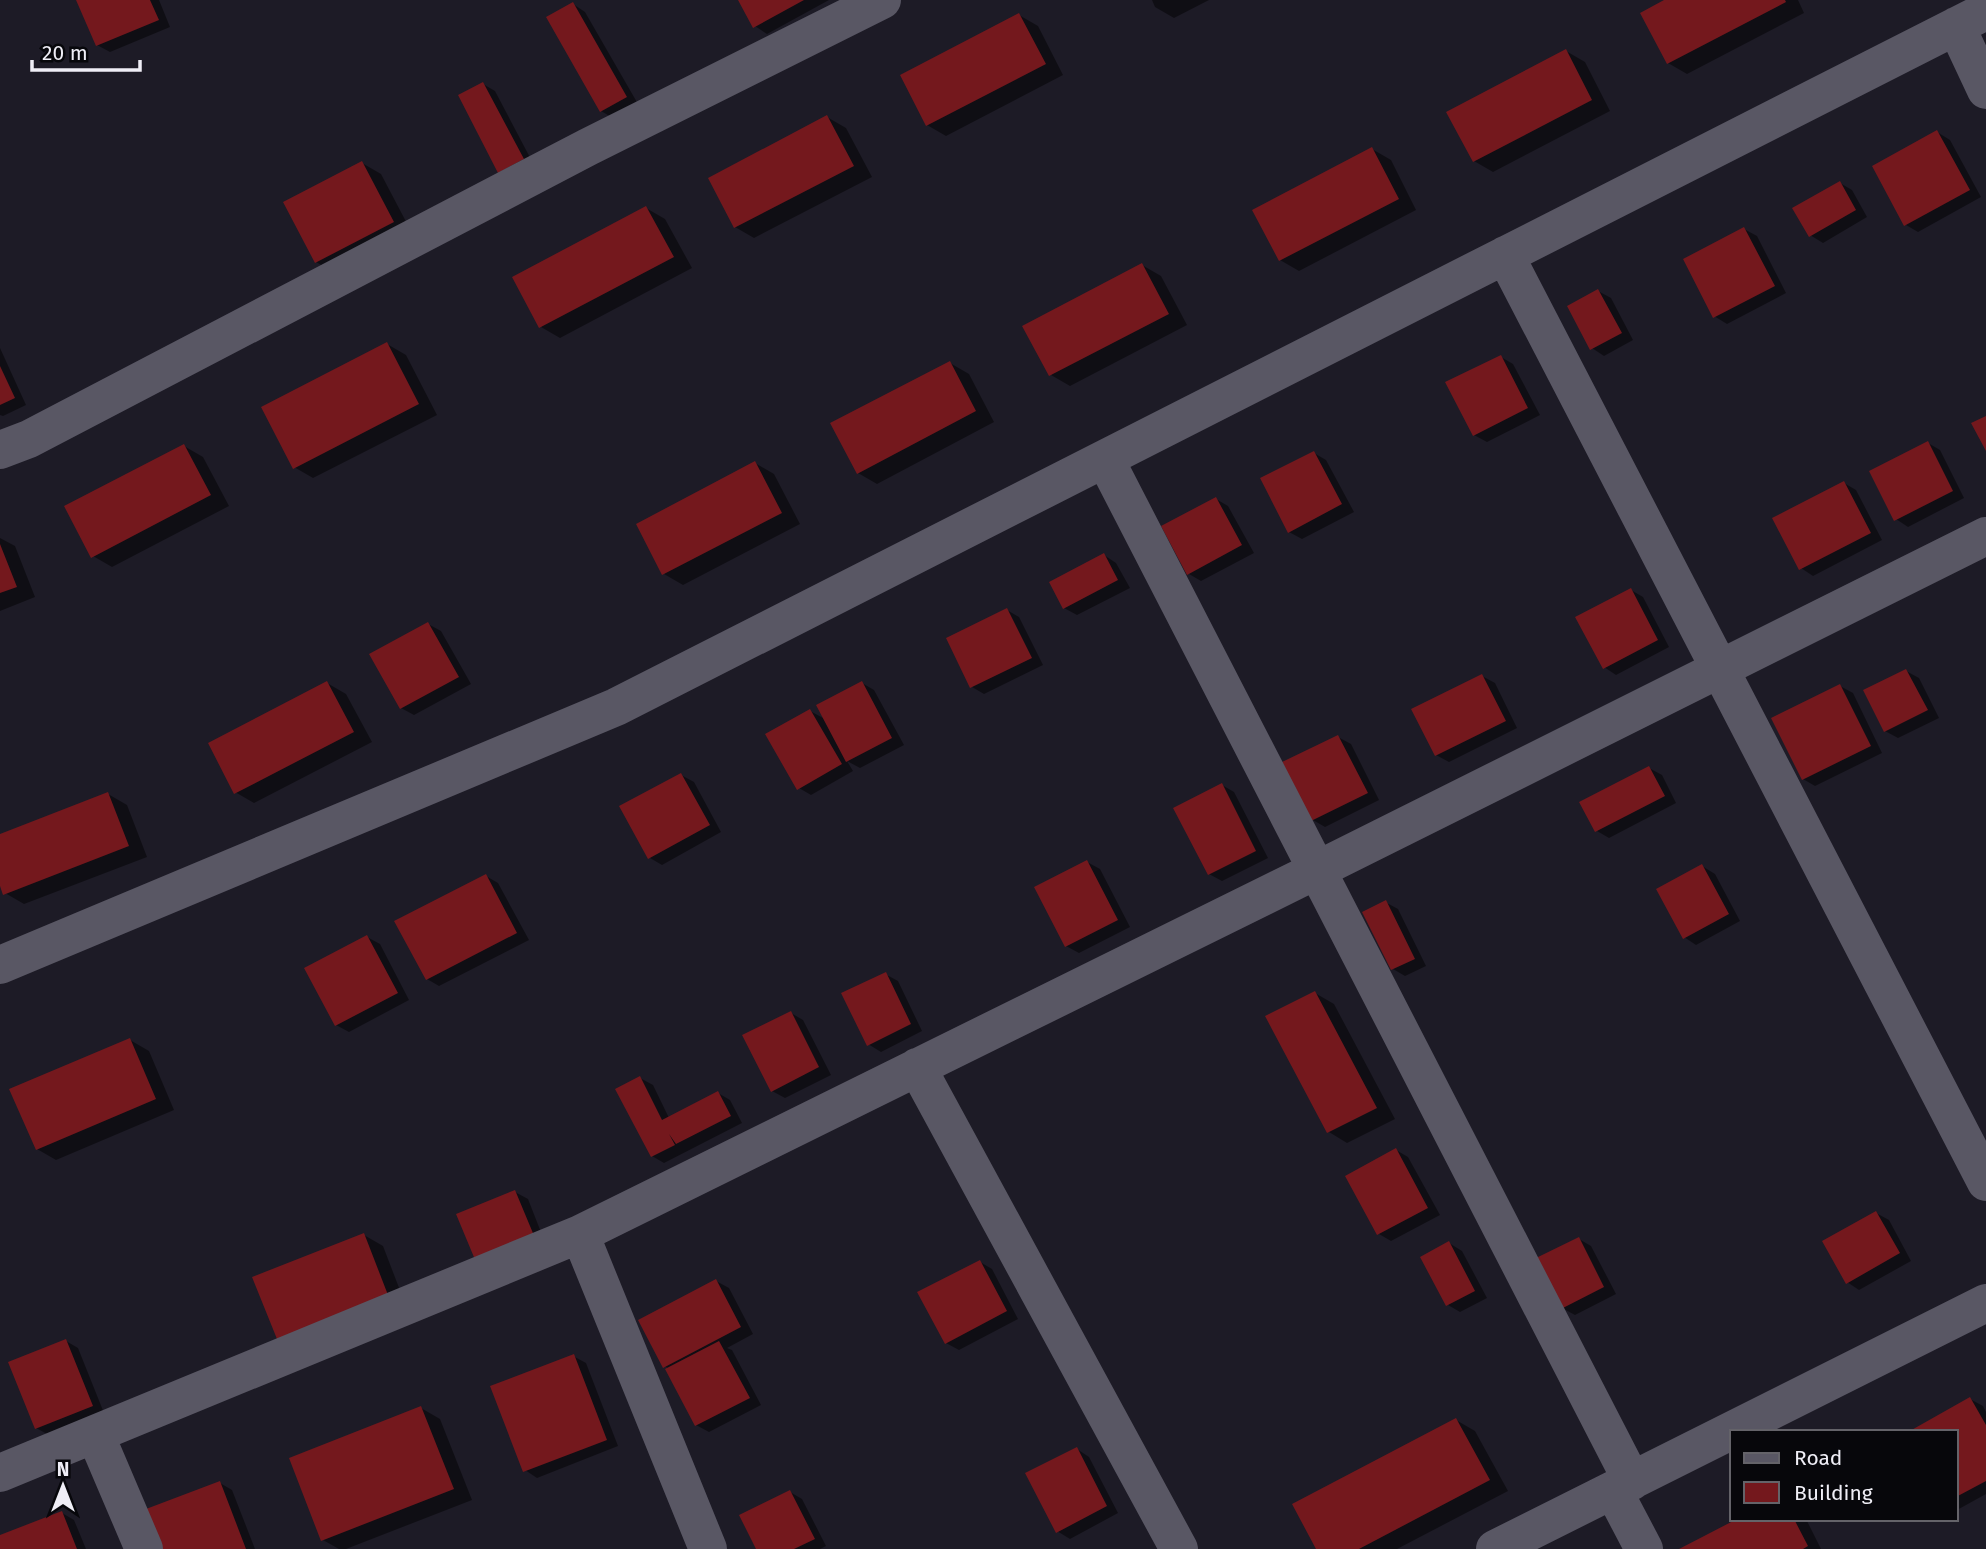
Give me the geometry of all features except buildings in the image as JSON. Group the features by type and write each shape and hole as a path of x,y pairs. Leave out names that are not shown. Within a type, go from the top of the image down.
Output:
{"street":[{"path":"0,450 29,439 587,147 882,0"},
{"path":"0,965 616,707 1971,18 1986,90"},
{"path":"1505,256 1986,1182"},
{"path":"1105,459 1317,870 1622,1485 1644,1549"},
{"path":"0,1473 580,1234 1986,536"},
{"path":"917,1068 1179,1549"},
{"path":"580,1234 708,1549"},
{"path":"1732,1430 1986,1303"},
{"path":"1495,1549 1730,1431"},
{"path":"95,1433 144,1549"}]}
